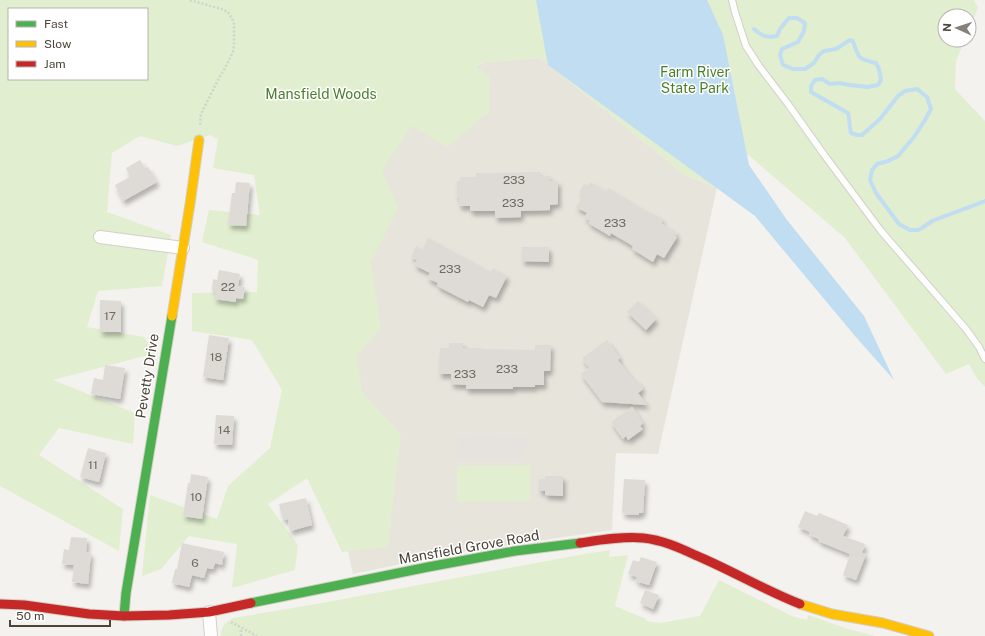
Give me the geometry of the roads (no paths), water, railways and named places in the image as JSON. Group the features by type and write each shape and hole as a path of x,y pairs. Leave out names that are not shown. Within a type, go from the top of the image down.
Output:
{"street":[{"name":"Pevetty Drive","path":"124,616 199,140"},
{"path":"100,237 182,248"},
{"name":"Mansfield Grove Road","path":"0,604 24,605 89,614 124,616 170,615 213,611 516,551 600,540 642,538 671,544 804,606 832,614 883,623 929,636"},
{"path":"211,636 213,611"}],"lane":[{"path":"732,0 746,46 759,66 881,231 966,329 985,359"}],"water":[{"path":"536,0 707,0 723,35 749,165 787,220 864,316 894,380 855,336 755,216 548,65"}],"waterway":[{"path":"754,29 764,36 773,37 777,36 780,29 789,18 797,18 805,23 804,31 798,42 782,49 780,55 783,65 793,69 805,69 814,63 819,55 824,51 836,49 850,40 853,41 856,51 862,59 876,63 881,80 878,85 867,87 839,83 830,84 822,79 815,80 811,86 811,92 848,113 851,133 862,135 880,119 898,96 905,91 917,89 927,97 931,109 914,137 898,156 877,164 872,170 870,180 876,193 899,224 910,230 918,230 932,221 985,201"}],"park label":[{"name":"Farm River State Park","path":"695,80"},
{"name":"Mansfield Woods","path":"321,94"}]}
